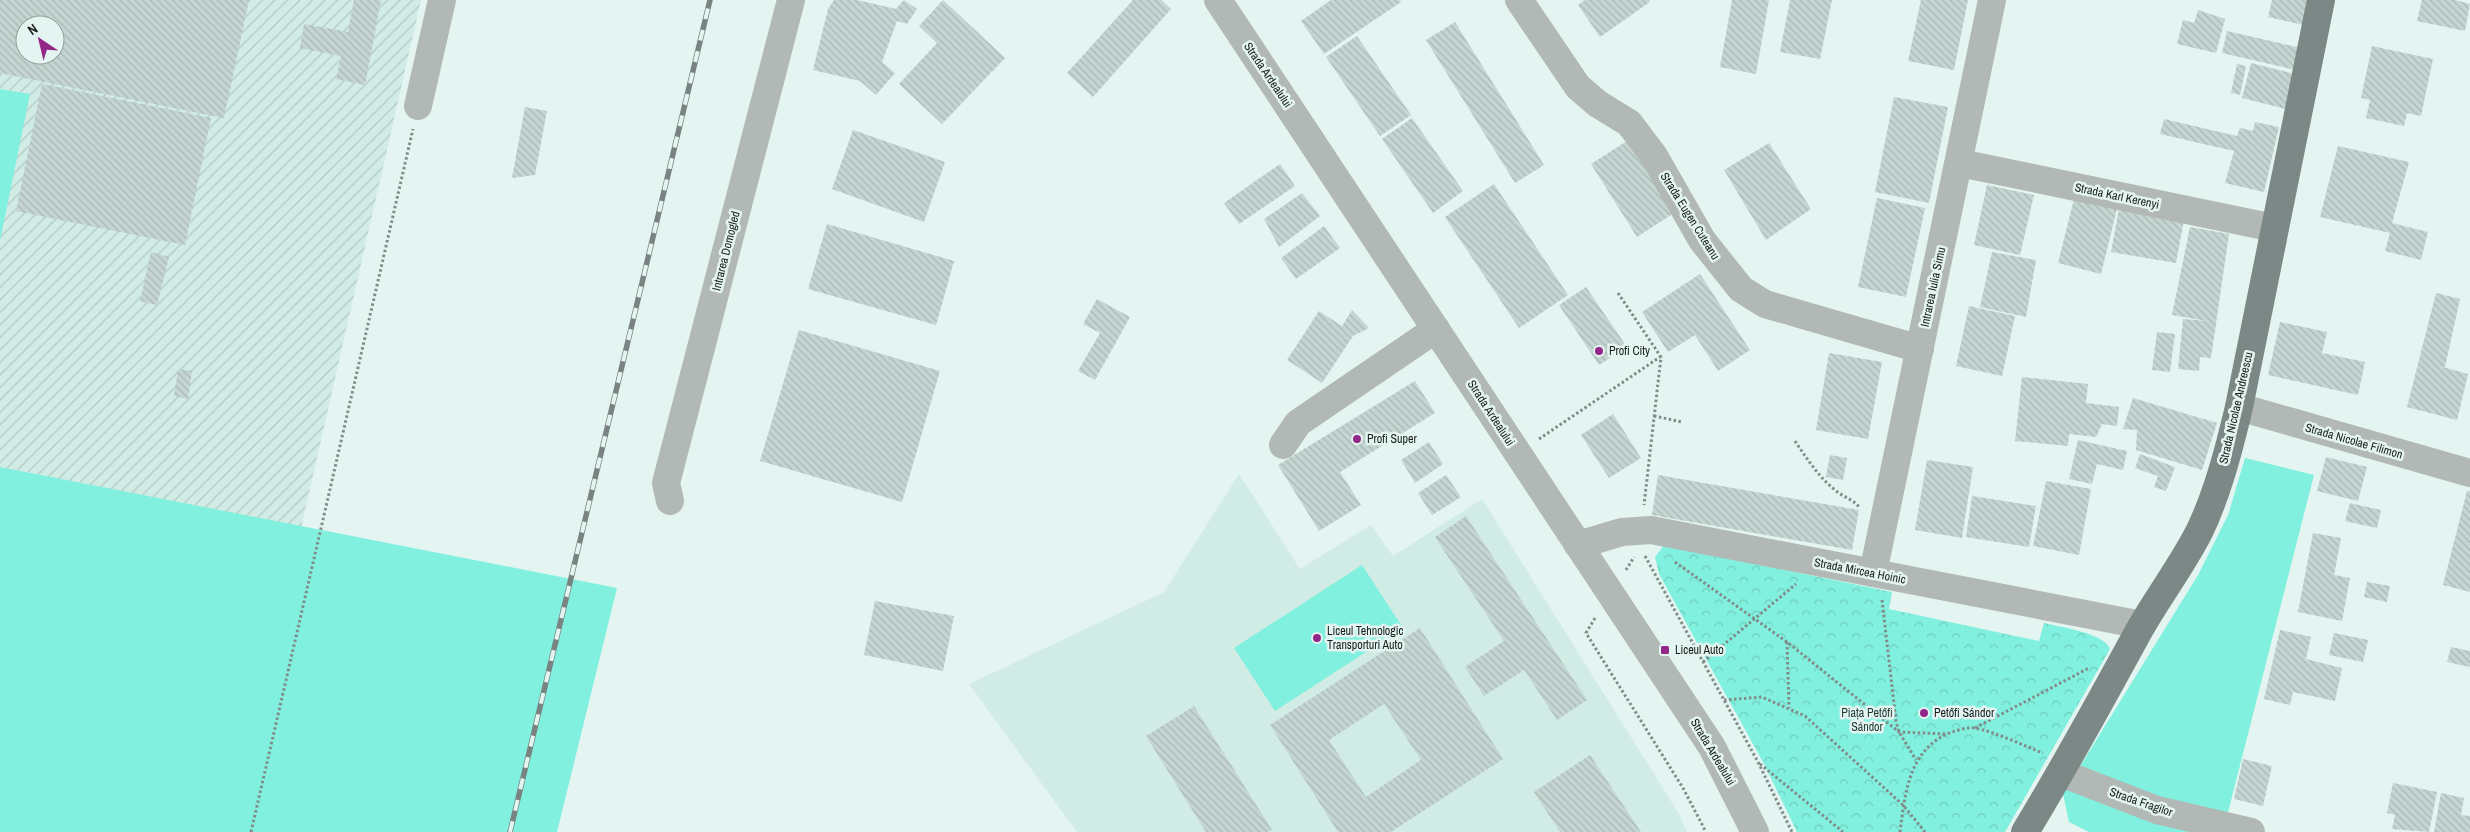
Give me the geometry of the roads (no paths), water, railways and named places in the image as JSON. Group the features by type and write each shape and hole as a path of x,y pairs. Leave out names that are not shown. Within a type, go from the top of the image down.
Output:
{"main road":[{"name":"Strada Nicolae Andreescu","path":"2025,832 2053,763 2142,625 2200,530 2212,502 2239,407 2321,0"}],"street":[{"path":"418,106 442,0"},
{"name":"Intrarea Domogled","path":"670,501 666,483 791,0"},
{"name":"Strada Ardealului","path":"1218,0 1712,747 1756,832"},
{"name":"Strada Eugen Cuteanu","path":"1519,0 1578,87 1598,104 1629,123 1654,156 1702,240 1741,289 1766,304 1920,350"},
{"name":"Intrarea Iulia Simu","path":"1877,583 1879,543 1960,163 1992,0"},
{"name":"Strada Karl Kerenyi","path":"1960,163 2274,228"},
{"path":"1283,445 1298,423 1436,329"},
{"name":"Strada Nicolae Filimon","path":"2239,407 2470,473"},
{"name":"Strada Mircea Hoinic","path":"1578,545 1637,537 1651,530 1799,560 1877,583 2142,625"},
{"name":"Strada Fragilor","path":"2053,763 2157,810 2251,832"}],"railway":[{"path":"510,832 710,0"}],"place":[{"name":"Profi City","path":"1599,351"},
{"name":"Profi Super","path":"1357,439"},
{"name":"Liceul Tehnologic Transporturi Auto","path":"1317,638"},
{"name":"Liceul Auto","path":"1665,650"},
{"name":"Petőfi Sándor","path":"1924,713"}],"park label":[{"name":"Piața Petőfi Sándor","path":"1867,720"}]}
